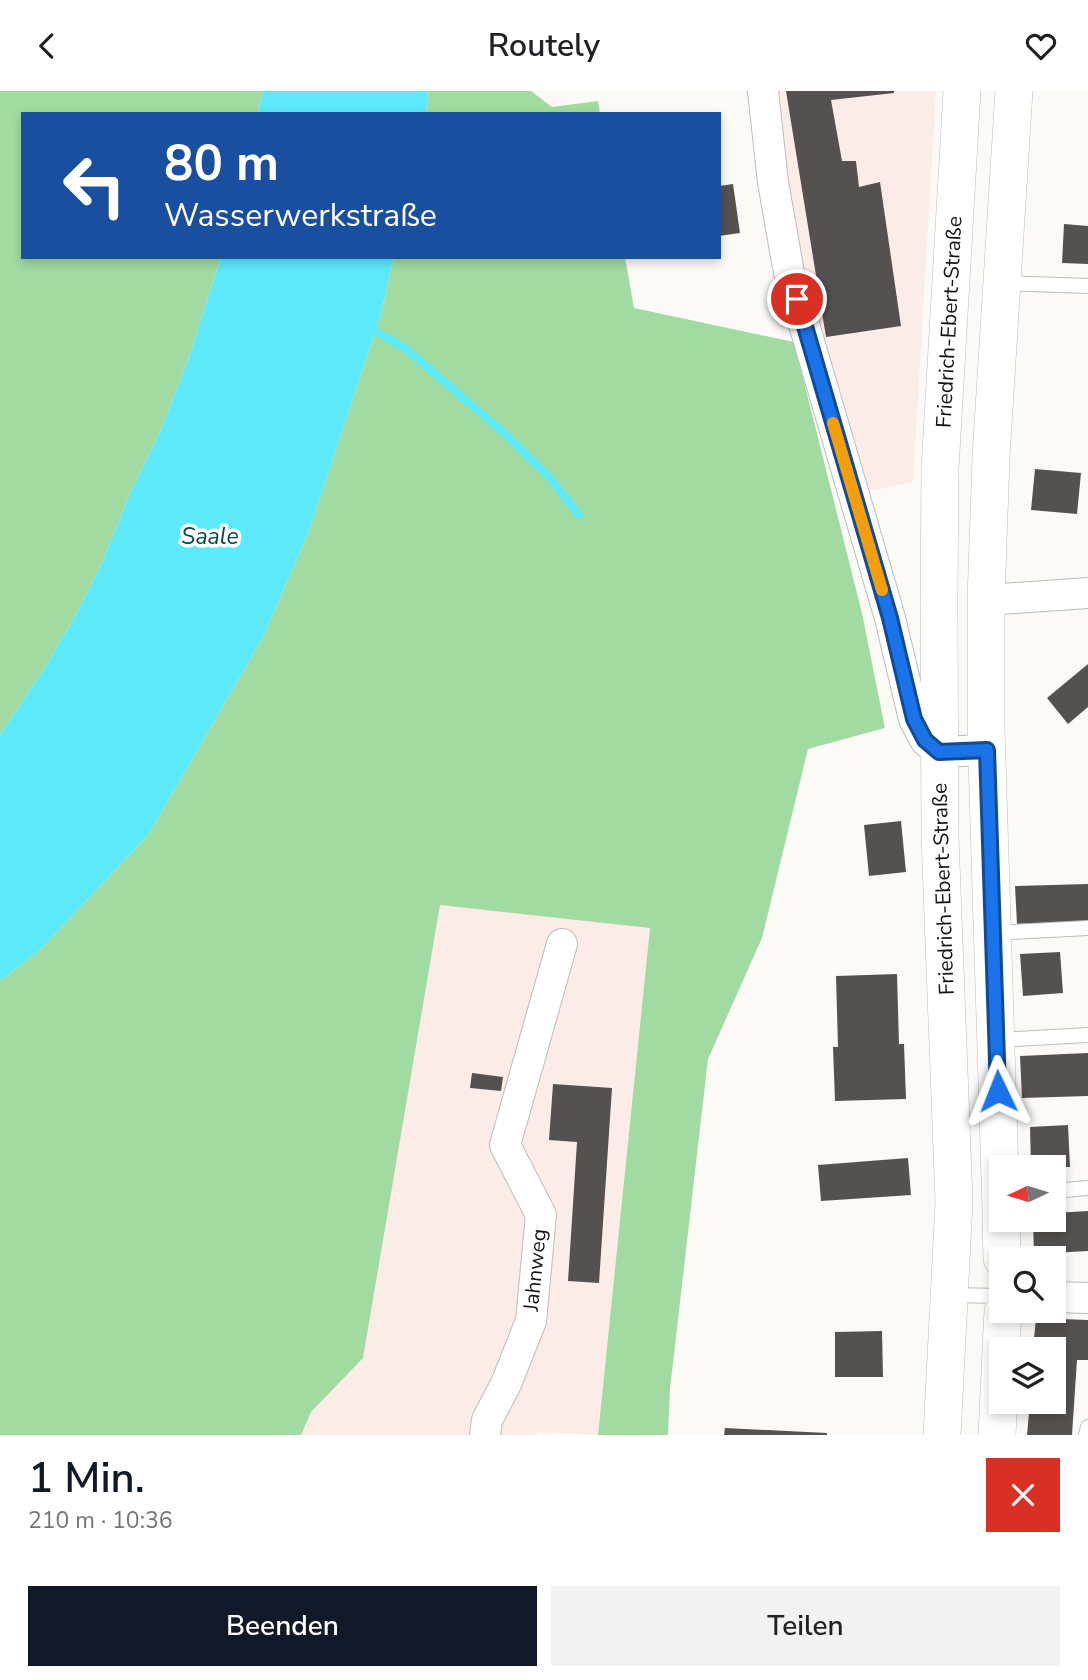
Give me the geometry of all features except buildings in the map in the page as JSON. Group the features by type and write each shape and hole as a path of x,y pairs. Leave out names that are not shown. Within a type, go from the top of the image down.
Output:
{"street":[{"path":"763,91 773,182 789,273 890,618 914,719 925,740 939,752 987,750"},
{"name":"Friedrich-Ebert-Straße","path":"942,1435 954,1202 940,838 940,469 962,91"},
{"path":"1000,1155 987,750 986,600 991,457 1014,91"},
{"path":"986,600 1088,593"},
{"name":"Jahnweg","path":"485,1435 487,1420 506,1384 531,1321 541,1215 505,1145 562,944"},
{"path":"1066,1297 1088,1298"},
{"path":"997,1435 998,1414"}],"lane":[{"path":"1002,283 1088,286"},
{"path":"993,933 1088,928"},
{"path":"996,1040 1088,1035"},
{"path":"1066,1190 1088,1188"},
{"path":"950,1295 989,1296"},
{"path":"1086,1435 1088,1427"}],"shaded area":[{"path":"774,91 936,91 913,482 863,492 816,339 784,197"},
{"path":"440,905 650,927 598,1435 537,1432 537,1435 301,1435 311,1412 363,1358"}],"green space":[{"path":"0,91 263,91 258,112 21,112 21,259 220,259 190,355 161,430 130,494 103,561 45,668 0,735"},
{"path":"428,91 531,91 552,107 598,101 600,112 426,112"},
{"path":"394,259 625,259 634,308 794,342 862,613 885,728 808,749 762,938 708,1059 670,1389 668,1435 598,1435 650,928 440,905 363,1358 311,1412 301,1435 0,1435 0,981 40,950 148,835 262,639 309,531 380,317"}],"water":[{"path":"263,91 428,91 426,112 258,112"},
{"name":"Saale","path":"220,259 394,259 380,317 309,531 262,639 148,835 40,950 0,981 0,735 45,668 103,561 130,494 161,430 190,355"}],"waterway":[{"path":"368,327 406,349 504,433 550,478 579,515"}],"slow traffic":[{"path":"833,423 882,590"}],"route":[{"path":"797,299 890,618 914,719 925,740 939,752 987,750 998,1091"}]}
